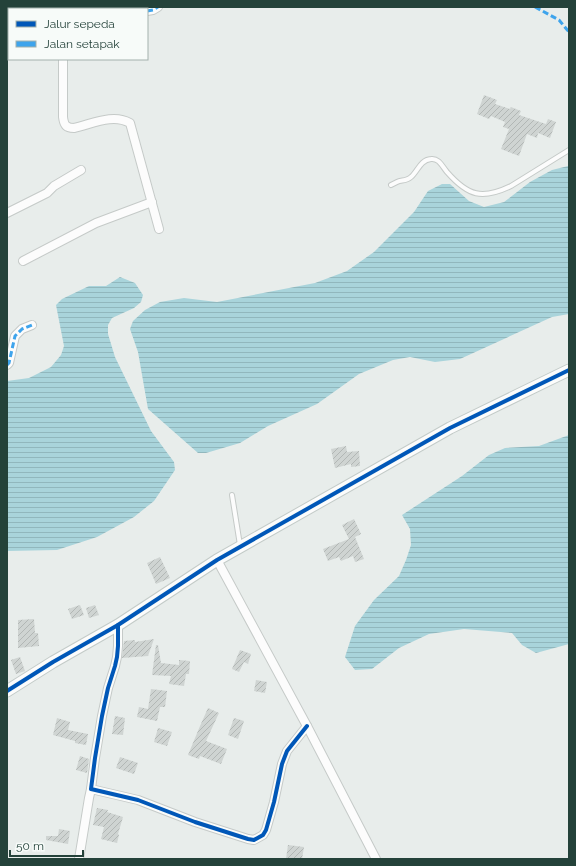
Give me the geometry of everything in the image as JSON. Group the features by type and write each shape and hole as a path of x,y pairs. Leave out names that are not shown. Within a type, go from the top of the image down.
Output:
{"street":[{"path":"148,11 158,7"},
{"path":"63,60 63,117 66,126 69,128 74,128 107,119 126,120 130,123 159,229"},
{"path":"7,213 47,193 54,186 81,170"},
{"path":"23,261 96,223 152,202"},
{"path":"7,365 9,363 15,336 22,329 32,325"},
{"path":"7,691 53,662 118,625 217,560 450,428 569,370"},
{"path":"217,560 307,726 376,859"},
{"path":"79,859 89,798 92,789 95,758 102,716 108,688 116,666 118,625"},
{"path":"92,789 138,800 195,822 254,840 263,835 266,830 282,764 287,751 307,726"}],"lane":[{"path":"391,185 410,178 424,162 432,159 440,162 446,172 463,188 473,193 493,193 511,186 569,150"},
{"path":"232,496 240,547"}],"water":[{"path":"569,166 569,314 552,317 460,359 435,362 410,357 393,360 359,374 317,404 268,426 240,443 206,453 198,453 148,409 138,352 130,329 133,321 145,310 160,302 184,298 217,302 315,283 347,271 374,252 414,212 428,191 442,184 450,184 469,201 484,207 504,202 530,182 552,170"},
{"path":"120,277 135,283 143,295 141,302 134,308 112,318 108,325 108,334 115,357 151,431 174,462 175,470 154,501 134,517 97,537 57,550 7,551 7,381 29,378 51,367 61,355 64,346 56,305 62,299 89,286 106,286"},
{"path":"569,435 569,644 536,653 522,645 512,633 464,629 429,634 399,648 372,669 355,670 345,657 355,626 374,600 399,576 411,545 410,529 402,515 462,476 489,455 505,448 539,446"}],"building":[{"path":"484,95 497,100 495,104 510,109 511,107 521,111 519,115 546,124 548,119 556,122 550,138 538,133 537,138 527,134 519,156 501,149 509,129 503,127 505,122 491,116 489,119 477,114"},
{"path":"346,446 347,452 359,451 360,466 351,467 351,464 335,468 331,449"},
{"path":"354,519 361,534 355,537 364,559 355,562 353,556 341,561 339,557 328,561 323,549 349,539 342,525"},
{"path":"160,557 170,578 156,584 147,563"},
{"path":"80,605 84,615 72,619 68,609"},
{"path":"95,605 99,615 89,618 86,608"},
{"path":"34,619 35,633 38,633 39,646 18,648 18,620"},
{"path":"154,639 148,656 122,658 124,641 135,640 135,642"},
{"path":"156,645 158,645 161,663 179,665 179,660 190,661 189,674 186,674 184,686 169,684 171,676 152,675"},
{"path":"240,650 251,654 248,664 244,662 239,672 232,669"},
{"path":"20,657 25,671 16,674 11,660"},
{"path":"256,680 267,682 265,693 254,691"},
{"path":"151,689 167,691 165,707 160,707 157,721 137,717 139,707 148,709"},
{"path":"208,708 219,713 206,741 227,749 221,764 200,756 199,759 188,755"},
{"path":"115,716 125,718 123,735 112,734"},
{"path":"57,718 70,722 68,730 88,734 86,745 75,743 75,741 53,735"},
{"path":"234,718 244,721 238,739 228,735"},
{"path":"158,728 172,732 167,746 154,742"},
{"path":"80,756 89,759 87,773 76,770"},
{"path":"120,757 138,763 134,774 116,768"},
{"path":"97,808 108,810 107,812 123,817 117,843 101,839 104,827 93,825"},
{"path":"59,829 70,831 68,844 46,840 46,836 58,836"},
{"path":"288,845 304,847 302,859 286,859"}],"marked path":[{"path":"148,11 158,7"},
{"path":"535,7 559,20 569,32"},
{"path":"7,365 9,363 15,336 22,329 32,325"}],"cycle path":[{"path":"7,691 53,662 118,625 217,560 450,428 569,370"},
{"path":"118,625 117,657 102,716 91,789 138,800 195,822 254,840 263,835 266,830 282,764 287,751 307,726"}]}
